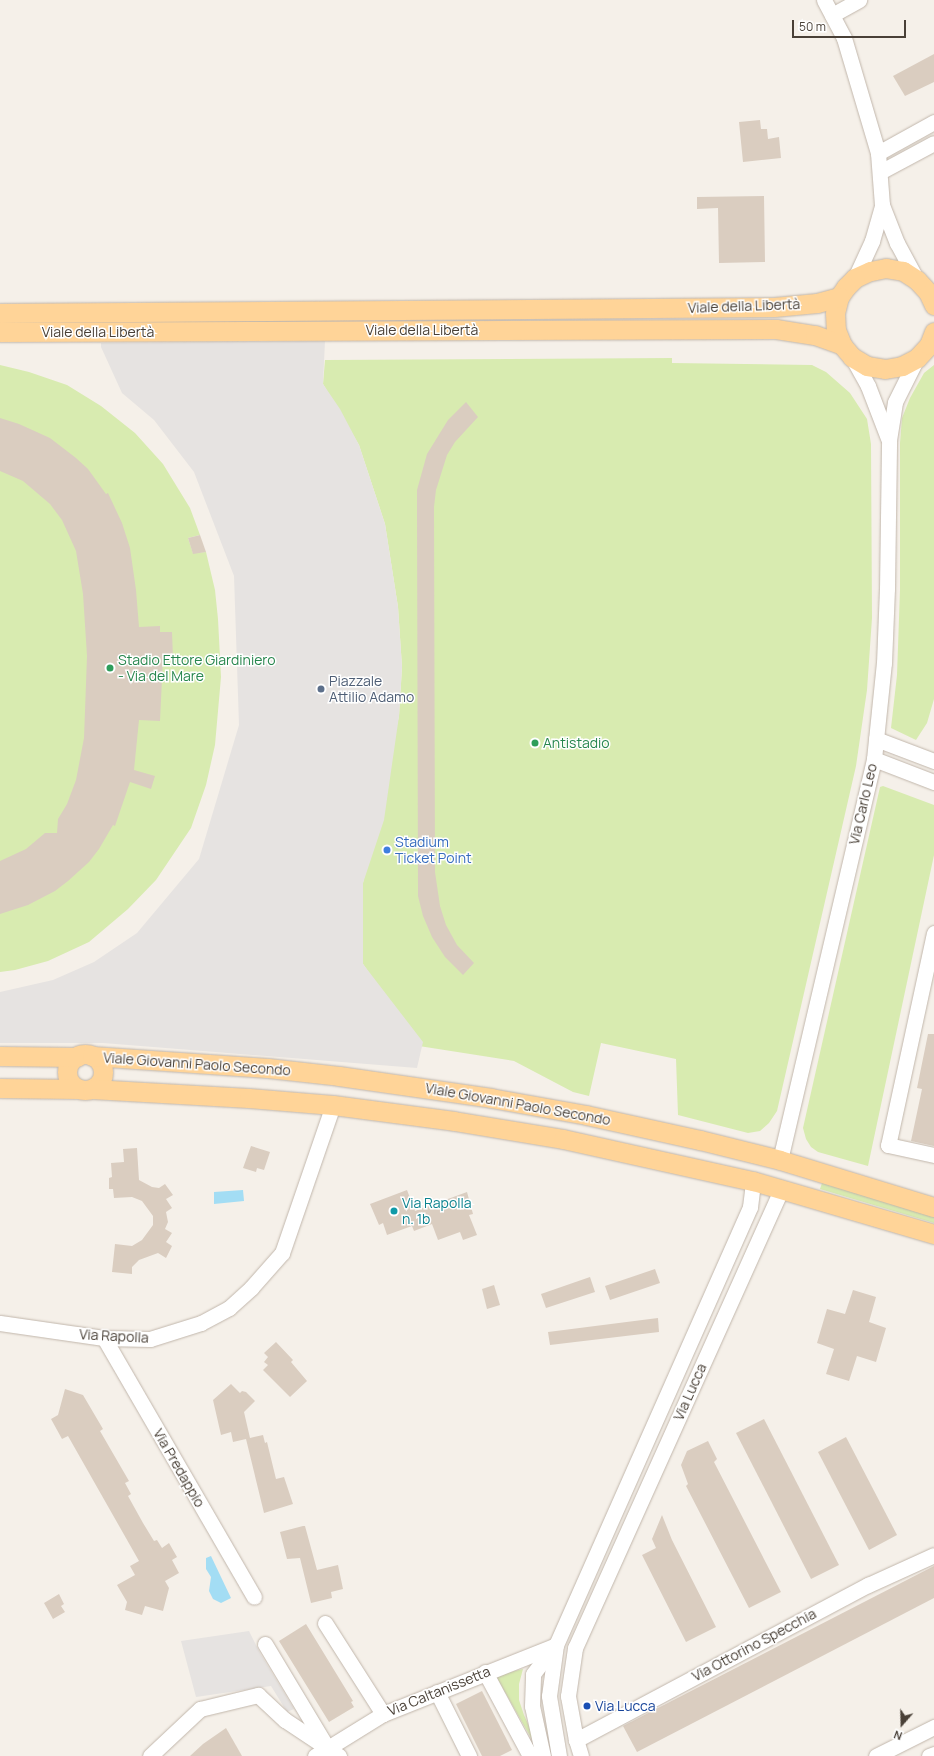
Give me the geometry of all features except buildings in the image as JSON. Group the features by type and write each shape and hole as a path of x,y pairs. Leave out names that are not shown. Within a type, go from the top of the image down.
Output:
{"main road":[{"path":"847,351 836,324 835,313 839,297 855,278 870,271 886,268 903,271 928,292"},
{"name":"Viale della Libertà","path":"0,313 774,308 817,303 839,297"},
{"name":"Viale della Libertà","path":"0,332 776,329 815,335 847,351 868,366 885,369 902,366 928,345"},
{"name":"Viale Giovanni Paolo Secondo","path":"0,1056 85,1056 268,1068 484,1096 586,1114 700,1140 780,1160 934,1207"},
{"path":"85,1056 69,1065 68,1076 74,1086 85,1089"},
{"name":"Viale Giovanni Paolo Secondo","path":"85,1056 97,1059 103,1070 100,1081 85,1089"},
{"path":"333,1105 339,1076"},
{"name":"Viale Giovanni Paolo Secondo","path":"0,1088 85,1089 242,1097 333,1105 454,1121 563,1139 688,1165 782,1190 934,1234"}],"street":[{"path":"824,0 844,38 878,153 882,205 897,242 928,292"},
{"path":"832,15 859,0"},
{"path":"878,153 934,122"},
{"path":"880,172 934,143"},
{"path":"855,278 872,241 882,205"},
{"name":"Via Carlo Leo","path":"780,1160 874,759 884,663 887,589 889,440 895,402 928,345"},
{"name":"Via Carlo Leo","path":"847,351 868,386 889,440"},
{"path":"876,739 934,761"},
{"path":"874,759 934,782"},
{"path":"934,933 888,1145 934,1155"},
{"name":"Via Rapolla","path":"0,1323 104,1338 150,1340 201,1323 229,1308 251,1288 282,1253 333,1105"},
{"name":"Via Lucca","path":"537,1755 532,1706 533,1674 556,1644 750,1207 753,1182"},
{"name":"Via Lucca","path":"581,1756 576,1740 568,1696 575,1648 782,1190"},
{"name":"Via Predappio","path":"104,1338 254,1597"},
{"name":"Via Ottorino Specchia","path":"576,1740 868,1585 934,1555"},
{"path":"325,1623 383,1714"},
{"path":"265,1644 327,1754"},
{"path":"556,1644 575,1648"},
{"name":"Via Lucca","path":"556,1644 549,1696 559,1756"},
{"name":"Via Caltanissetta","path":"327,1754 383,1714 556,1644"},
{"name":"Via Lucca","path":"485,1672 537,1755"},
{"path":"437,1692 469,1756"},
{"path":"150,1756 200,1708 258,1695 285,1720 327,1754"},
{"path":"881,1755 934,1727"},
{"path":"929,1756 934,1754"}],"green space":[{"name":"Antistadio","path":"672,358 672,363 812,365 826,372 850,393 867,419 871,444 872,618 867,690 856,766 777,1111 769,1123 760,1131 748,1133 678,1115 676,1059 601,1043 589,1096 573,1092 514,1061 419,1046 363,964 363,883 399,716 402,667 398,607 385,524 359,445 323,384 325,360"},
{"name":"Stadio Ettore Giardiniero - Via del Mare","path":"0,365 29,372 67,385 101,406 135,433 163,464 190,508 200,535 188,538 193,553 206,552 215,590 221,677 215,745 206,785 191,828 156,880 128,909 89,942 48,961 15,970 0,972"},
{"path":"934,365 934,699 927,723 916,740 891,728 897,675 900,590 900,443 902,418 910,398 924,373"},
{"path":"883,786 934,805 934,855 868,1166 818,1152 811,1147 806,1139 803,1128 880,787"},
{"path":"822,1183 934,1217 934,1223 820,1189"},
{"path":"523,1669 519,1684 519,1700 537,1744 535,1745 497,1678 498,1675"}],"shaded area":[{"name":"Piazzale Attilio Adamo","path":"325,341 323,384 340,409 359,445 385,524 398,607 402,667 399,716 384,820 363,883 363,964 423,1042 417,1068 103,1043 0,1043 0,992 53,980 94,962 137,933 199,859 239,725 234,576 194,472 154,420 122,393 101,347 101,343"},
{"path":"249,1631 260,1653 294,1709 287,1712 271,1686 196,1697 181,1641"}],"water":[{"path":"243,1190 244,1201 214,1204 214,1192"},
{"path":"211,1556 231,1598 221,1603 213,1599 209,1591 211,1577 206,1569 206,1558"}],"place":[{"name":"Stadio Ettore Giardiniero - Via del Mare","path":"110,668"},
{"name":"Piazzale Attilio Adamo","path":"321,689"},
{"name":"Antistadio","path":"535,743"},
{"name":"Stadium Ticket Point","path":"387,850"},
{"name":"Via Rapolla n. 1b","path":"394,1211"},
{"name":"Via Lucca","path":"587,1706"}]}
